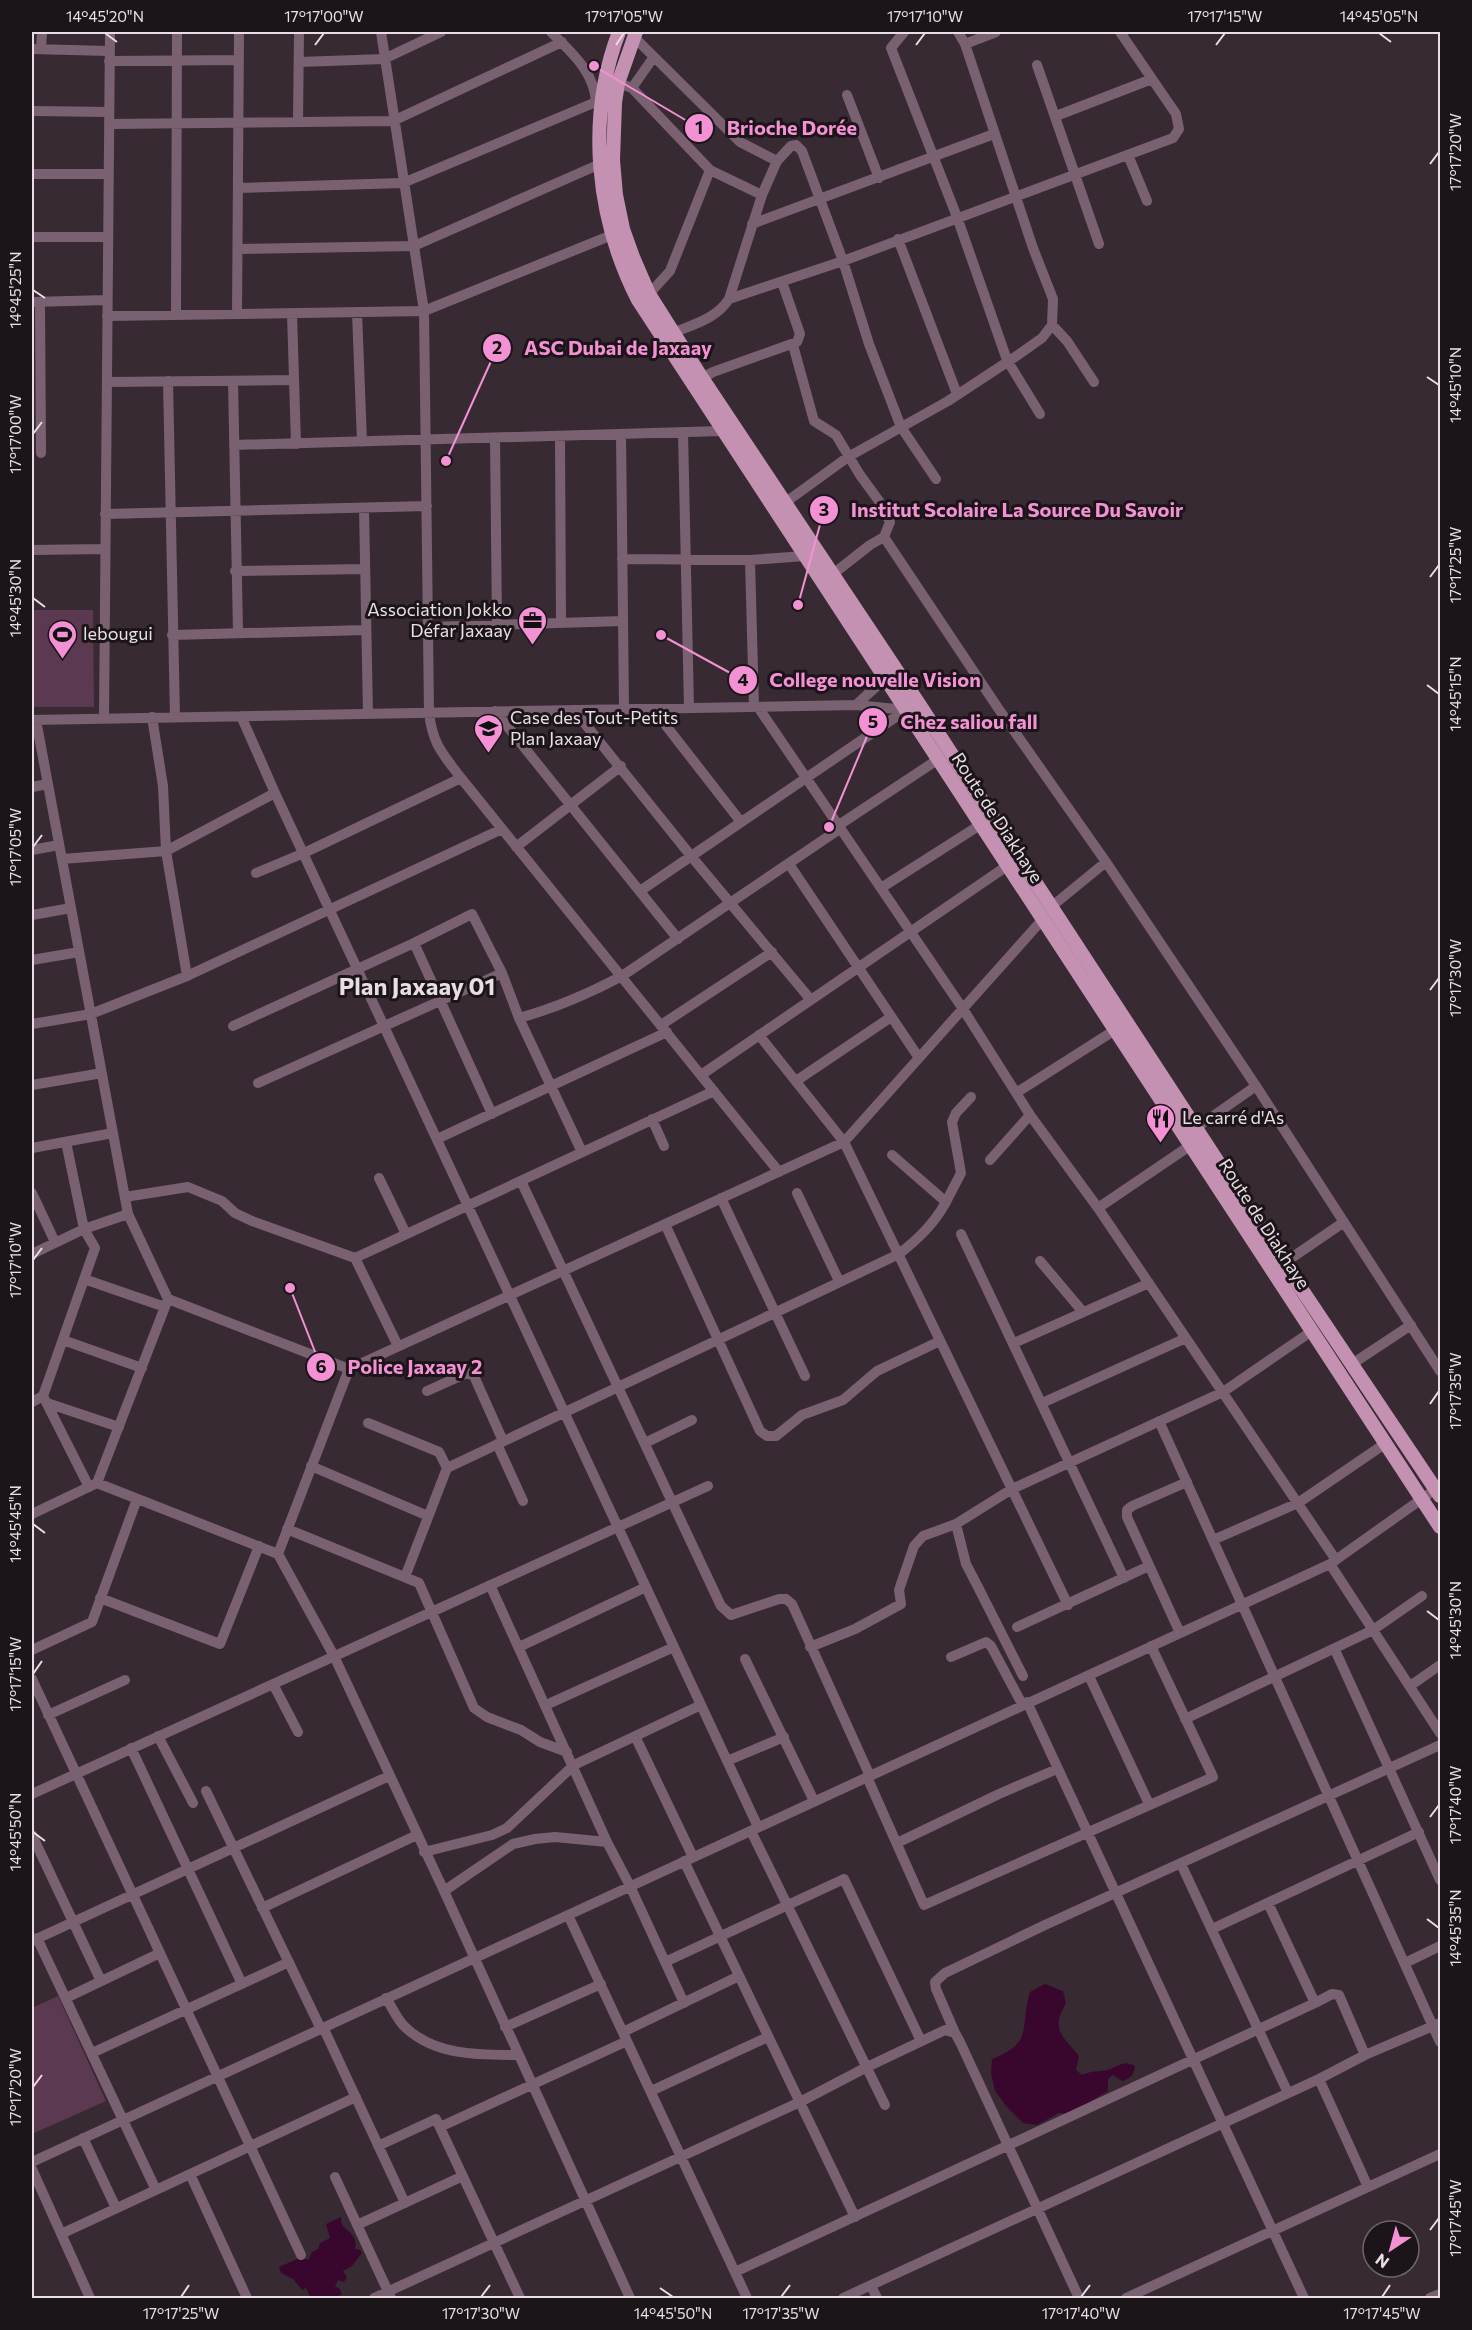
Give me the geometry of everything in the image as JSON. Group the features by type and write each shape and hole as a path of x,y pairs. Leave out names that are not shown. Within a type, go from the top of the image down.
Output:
{"main road":[{"name":"Route de Diakhaye","path":"619,32 599,102 600,164 612,235 638,300 1440,1527"},
{"name":"Route de Diakhaye","path":"635,34 618,83 613,121 616,195 623,229 649,294 1284,1263 1439,1491"}],"street":[{"path":"42,32 36,49 177,60 239,60"},
{"path":"104,718 110,32"},
{"path":"176,315 177,32"},
{"path":"237,314 239,32"},
{"path":"298,122 299,32"},
{"path":"381,32 424,311 429,712 435,744 460,778 779,1172"},
{"path":"299,62 384,59 441,32"},
{"path":"238,188 403,183 599,102 590,76 551,32"},
{"path":"904,32 891,48 957,217 1007,360 1040,414"},
{"path":"786,501 848,457 957,394 1042,338 1052,325 1053,298 994,134 965,44 957,32"},
{"path":"965,44 996,32"},
{"path":"729,299 843,261 1173,138 1179,129 1176,114 1120,32"},
{"path":"635,34 653,58 740,142 777,161"},
{"path":"109,124 393,121 562,42"},
{"path":"632,88 653,58"},
{"path":"1037,65 1056,116 1073,175 1099,244"},
{"path":"1056,116 1152,79"},
{"path":"618,83 632,88 710,170 762,195"},
{"path":"847,95 879,178"},
{"path":"32,111 109,112"},
{"path":"752,224 994,134"},
{"path":"673,333 717,315 729,299 762,195 777,161 791,146 798,147 843,261 869,344 901,427 936,479"},
{"path":"1128,156 1147,201"},
{"path":"238,249 414,246 600,164"},
{"path":"649,294 670,271 710,170"},
{"path":"32,174 108,174"},
{"path":"107,316 424,311 612,235"},
{"path":"32,237 108,237"},
{"path":"898,239 957,394"},
{"path":"702,378 797,342 800,334 782,282"},
{"path":"41,453 36,302 107,300"},
{"path":"357,312 362,442"},
{"path":"292,313 296,444"},
{"path":"1052,325 1067,341 1094,382"},
{"path":"793,345 813,421 836,435 890,522 884,537 833,574"},
{"path":"106,382 294,380"},
{"path":"168,381 175,717"},
{"path":"233,381 238,632"},
{"path":"234,446 722,431"},
{"path":"683,432 689,708"},
{"path":"621,434 624,709"},
{"path":"560,436 561,623"},
{"path":"495,438 497,625"},
{"path":"105,514 427,506"},
{"path":"364,508 368,714"},
{"path":"884,537 1256,1086 1440,1371"},
{"path":"32,550 105,549"},
{"path":"622,559 750,560 805,556"},
{"path":"750,560 756,707 840,826 963,1009 1030,1115 1098,1208 1298,1503 1373,1630 1440,1733"},
{"path":"235,571 365,569"},
{"path":"428,627 623,621"},
{"path":"172,635 366,630"},
{"path":"856,705 884,677 897,670"},
{"path":"640,891 906,710 919,704"},
{"path":"32,1514 93,1485 119,1427 167,1303 128,1214 34,720 856,705 906,710"},
{"path":"652,709 741,822"},
{"path":"574,710 810,1000"},
{"path":"495,711 678,939"},
{"path":"242,716 274,793 727,1761 787,1905 885,2105"},
{"path":"152,717 163,786 166,851 187,976"},
{"path":"519,1018 566,1004 622,976 789,864 937,760"},
{"path":"516,847 621,766"},
{"path":"256,873 304,853 460,778"},
{"path":"32,787 48,784"},
{"path":"62,859 166,851 274,793"},
{"path":"881,888 980,825"},
{"path":"32,1024 91,1014 187,976 502,829"},
{"path":"32,850 59,845"},
{"path":"1051,907 1106,862"},
{"path":"789,864 919,1058"},
{"path":"701,1074 1007,866"},
{"path":"32,915 71,908"},
{"path":"233,1026 472,914 502,973 519,1018 582,1152"},
{"path":"278,1554 349,1369 844,1142 1042,920"},
{"path":"414,943 492,1114"},
{"path":"32,960 79,952"},
{"path":"437,1139 551,1086 664,1029 772,952"},
{"path":"258,1083 502,973"},
{"path":"796,1081 891,1017"},
{"path":"1016,1093 1115,1030"},
{"path":"759,1035 844,1142 1068,1605"},
{"path":"32,1085 102,1074"},
{"path":"1196,1128 1256,1086"},
{"path":"355,1258 714,1091"},
{"path":"405,1577 447,1468 898,1254 924,1232 937,1218 962,1173 952,1122 956,1113 970,1097"},
{"path":"990,1160 1030,1115"},
{"path":"652,1119 664,1146"},
{"path":"32,1148 113,1133"},
{"path":"66,1142 84,1229 95,1248 45,1400 93,1485 137,1499 278,1554 334,1656 630,2298"},
{"path":"1098,1208 1191,1145"},
{"path":"892,1155 946,1202"},
{"path":"379,1178 406,1234"},
{"path":"521,1181 725,1611 731,1615 736,1614 778,1599 786,1599 792,1604 924,1905 1213,1777 1151,1646"},
{"path":"125,1197 188,1187 222,1201 235,1213 252,1221 355,1258 398,1346"},
{"path":"32,1193 55,1242"},
{"path":"796,1193 839,1281"},
{"path":"721,1198 805,1376"},
{"path":"32,1254 84,1229 128,1214"},
{"path":"1284,1263 1344,1222"},
{"path":"665,1224 720,1339 760,1431 767,1436 776,1436 802,1415 843,1400 877,1371 940,1341"},
{"path":"961,1234 1124,1578"},
{"path":"1040,1261 1083,1312"},
{"path":"84,1279 167,1303 349,1369"},
{"path":"1014,1343 1149,1283"},
{"path":"1352,1364 1411,1325"},
{"path":"810,1647 855,1629 901,1604 899,1590 914,1546 923,1536 956,1524 1012,1489 1222,1392 1312,1331"},
{"path":"1042,1403 1186,1338"},
{"path":"63,1340 142,1368"},
{"path":"427,1391 467,1373 474,1376 523,1501"},
{"path":"32,1402 45,1400 119,1427"},
{"path":"645,1443 692,1420"},
{"path":"1159,1421 1405,1963 1437,2024 1440,2042"},
{"path":"368,1423 438,1452 447,1468"},
{"path":"1213,1540 1298,1503 1386,1443"},
{"path":"311,1466 428,1516"},
{"path":"1180,1633 1126,1517 1127,1510 1132,1506 1187,1482"},
{"path":"32,1794 708,1486"},
{"path":"32,2162 1333,1562 1422,1499 1439,1491"},
{"path":"32,1650 92,1622 137,1499"},
{"path":"956,1524 971,1576 1023,1676"},
{"path":"287,1529 419,1583 474,1708 487,1717 567,1752"},
{"path":"100,1598 220,1644 259,1546"},
{"path":"1017,1627 1149,1566"},
{"path":"490,1585 574,1765 607,1842 684,2003"},
{"path":"519,1647 646,1587"},
{"path":"1185,1719 1273,1676 1335,1650 1373,1630 1422,1596"},
{"path":"951,1657 986,1642 991,1646 1024,1703 1116,1894 1304,2298"},
{"path":"546,1705 674,1647"},
{"path":"1335,1650 1440,1880"},
{"path":"745,1659 814,1801"},
{"path":"1410,1686 1440,1665"},
{"path":"1089,1676 1149,1804"},
{"path":"32,1679 301,2255"},
{"path":"48,1715 125,1680"},
{"path":"273,1684 298,1732"},
{"path":"424,1852 492,1835 507,1828 574,1765 701,1705"},
{"path":"158,1736 193,1803"},
{"path":"635,1736 720,1936 855,2217"},
{"path":"727,1761 784,1737"},
{"path":"1079,2298 955,2033 935,1982 938,1978 1045,1925 1440,1745"},
{"path":"131,1748 242,1984"},
{"path":"897,1843 1057,1769"},
{"path":"156,2190 66,1998 34,1939 389,1776"},
{"path":"206,1791 356,2097 405,2203"},
{"path":"507,1828 513,1844"},
{"path":"1212,1929 1419,1832"},
{"path":"32,1835 101,1981"},
{"path":"262,1908 417,1835"},
{"path":"444,1891 513,1844 555,1837 607,1842"},
{"path":"1181,1864 1288,2093"},
{"path":"665,1962 844,1879 921,2041"},
{"path":"1268,1903 1315,2003"},
{"path":"568,1914 747,2298"},
{"path":"1405,1963 1440,1946"},
{"path":"66,1998 160,1953"},
{"path":"92,2053 288,1962"},
{"path":"440,2127 532,2085 739,1976"},
{"path":"505,2027 601,1984"},
{"path":"735,2272 1259,2030 1332,1994 1339,1995 1365,2055"},
{"path":"386,1998 403,2025 425,2041 464,2054 519,2055"},
{"path":"843,2298 1319,2079 1365,2055 1437,2024"},
{"path":"374,2298 390,2295 494,2243 800,2102 945,2030 955,2033"},
{"path":"651,2091 768,2037"},
{"path":"1319,2079 1368,2187"},
{"path":"61,2234 356,2097"},
{"path":"378,2146 436,2119 519,2298"},
{"path":"83,2138 116,2208"},
{"path":"1126,2298 1440,2154"},
{"path":"32,2169 90,2298"},
{"path":"190,2174 247,2298"},
{"path":"357,2225 463,2176"},
{"path":"335,2177 390,2295"},
{"path":"871,2286 877,2298"},
{"path":"1430,2298 1440,2294"}],"shaded area":[{"name":"lebougui","path":"32,610 93,610 94,707 32,707"},
{"path":"1045,1984 1063,1991 1066,2003 1061,2012 1059,2026 1064,2038 1079,2056 1076,2070 1082,2075 1107,2070 1124,2063 1135,2066 1133,2074 1127,2079 1122,2081 1113,2075 1108,2079 1108,2091 1069,2114 1059,2113 1037,2125 1023,2123 1006,2106 995,2091 991,2073 992,2059 1006,2053 1020,2040 1030,1992"},
{"path":"58,1996 106,2101 32,2134 32,2008"},
{"path":"341,2217 342,2225 354,2238 355,2249 362,2253 352,2266 343,2271 347,2277 344,2282 338,2280 335,2287 339,2288 342,2294 335,2298 311,2298 306,2288 302,2290 293,2279 281,2273 279,2267 302,2257 308,2260 312,2252 318,2249 320,2243 330,2238 326,2224"}],"place":[{"name":"Brioche Dorée","path":"594,66"},
{"name":"ASC Dubai de Jaxaay","path":"446,461"},
{"name":"Institut Scolaire La Source Du Savoir","path":"798,605"},
{"name":"College nouvelle Vision","path":"661,635"},
{"name":"Association Jokko Défar Jaxaay","path":"533,646"},
{"name":"lebougui","path":"62,660"},
{"name":"Case des Tout-Petits Plan Jaxaay","path":"489,754"},
{"name":"Chez saliou fall","path":"829,827"},
{"name":"Le carré d'As","path":"1161,1144"},
{"name":"Police Jaxaay 2","path":"290,1288"}],"district":[{"name":"Plan Jaxaay 01","path":"417,987"}]}
